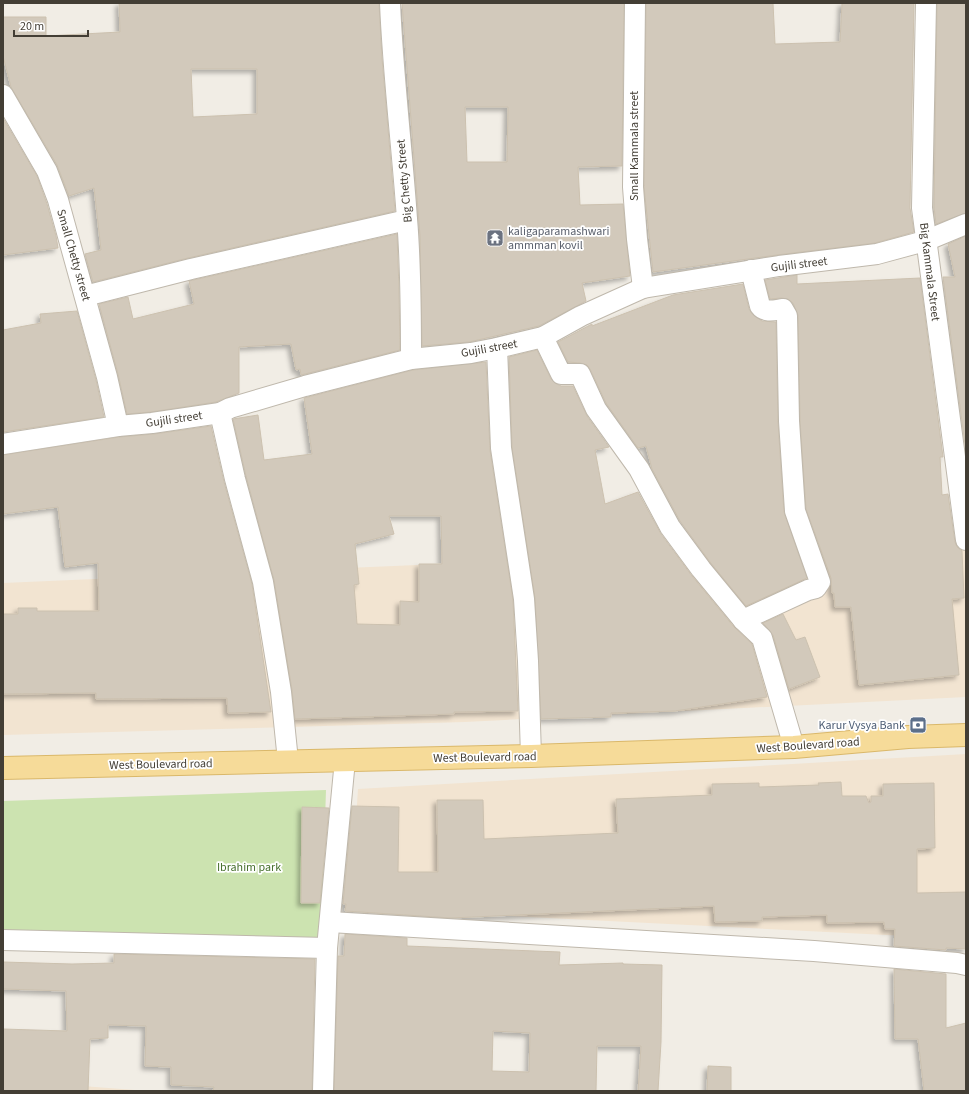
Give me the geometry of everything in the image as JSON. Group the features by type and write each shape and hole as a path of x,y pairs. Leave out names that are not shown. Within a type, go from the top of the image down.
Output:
{"main road":[{"name":"West Boulevard road","path":"3,768 531,756 794,747 908,737 966,735"}],"street":[{"name":"Big Chetty Street","path":"390,3 411,283 411,359"},
{"name":"Small Kammala street","path":"635,3 633,187 643,288"},
{"name":"Big Kammala Street","path":"926,3 922,208 925,241 962,484 966,540"},
{"name":"Small Chetty street","path":"3,94 47,171 58,200 85,296 118,426"},
{"path":"85,296 191,269 407,220"},
{"name":"Gujili street","path":"3,444 118,426 152,423 220,413 230,408 305,386 411,359 471,353 543,337 581,316 643,288 751,270 877,254 925,241 966,224"},
{"path":"743,620 808,590 816,588 820,582 796,511 789,421 787,316 783,309 762,309 751,270"},
{"path":"543,337 561,374 580,374 596,409 639,469 670,527 701,569 743,620 762,638 794,747"},
{"path":"496,348 502,448 524,599 528,661 531,756"},
{"path":"220,413 235,479 263,582 280,692 288,761"},
{"path":"324,1091 327,948 345,760"},
{"path":"330,922 814,951 966,965"},
{"path":"3,940 327,948"}],"shaded area":[{"path":"966,541 966,697 465,722 3,735 3,583"},
{"path":"966,754 966,939 350,908 358,789"},
{"path":"3,1080 148,1091 3,1091"}],"green space":[{"name":"Ibrahim park","path":"326,790 321,942 3,933 3,801"}],"building":[{"path":"119,3 379,3 382,58 395,211 188,258 93,282 85,254 101,250 94,188 69,196 57,165 11,87 3,56 3,17 46,17 46,36 120,32","holes":["191,69 257,69 257,114 193,117"]},
{"path":"402,3 624,3 622,166 578,167 580,205 623,204 630,276 582,283 586,301 539,326 469,342 422,346 420,236","holes":["465,107 508,107 507,162 467,162"]},
{"path":"646,3 773,3 775,44 840,42 842,3 914,3 910,208 914,232 875,243 653,272 644,187"},
{"path":"937,3 966,3 966,213 936,224 934,207"},
{"path":"3,118 37,176 47,204 58,248 3,255"},
{"path":"397,234 400,350 301,375 300,369 296,370 291,344 239,347 239,393 216,402 151,412 127,414 99,304 128,297 133,319 194,304 189,281"},
{"path":"966,236 966,452 943,277 955,277 948,244"},
{"path":"797,275 797,284 920,278 943,457 940,457 942,495 948,494 955,542 957,547 962,551 964,598 952,599 959,675 859,685 851,607 835,607 831,578 806,509 800,421 798,315 793,303 788,299 770,299 765,280"},
{"path":"743,284 749,309 752,314 762,321 776,322 778,422 784,512 807,578 746,606 710,562 680,521 652,469 646,446 638,448 606,403 587,365 568,362 558,342 592,324 592,326 673,295"},
{"path":"77,311 96,380 104,417 3,432 3,330 41,323 40,314"},
{"path":"537,350 551,379 555,383 561,386 573,386 587,416 609,447 595,450 605,504 638,492 661,534 692,576 734,627 752,644 767,697 675,711 611,713 611,717 541,719 535,598 512,447 509,357"},
{"path":"486,362 490,450 513,600 518,711 454,712 454,714 295,719 292,690 274,580 246,476 233,419 258,415 264,460 312,454 304,398 413,370","holes":["389,516 441,516 442,564 419,564 419,602 400,601 400,625 357,624 354,585 359,584 355,544 394,534"]},
{"path":"211,426 224,482 252,584 271,712 228,713 227,698 96,699 96,693 3,694 3,614 18,614 18,608 37,608 37,611 99,611 98,563 65,567 58,507 3,514 3,455 119,437"},
{"path":"783,614 796,640 805,637 820,677 789,689 773,635 763,623"},
{"path":"841,782 842,796 866,796 869,803 871,802 871,796 883,796 883,784 934,783 935,848 917,849 917,893 966,892 966,949 946,948 946,950 894,946 895,929 885,929 884,922 827,923 827,915 762,917 762,921 715,922 714,906 451,918 345,911 346,904 343,904 352,806 399,807 398,872 438,872 437,800 483,800 484,839 618,833 616,799 712,795 712,784 759,783 759,787 819,785 818,783"},
{"path":"302,807 329,808 320,903 301,903"},
{"path":"345,934 407,938 407,946 560,952 559,965 623,963 662,965 661,1042 658,1091 638,1091 641,1046 597,1046 596,1091 334,1091 338,956 344,956","holes":["493,1031 530,1033 529,1072 492,1071"]},
{"path":"114,954 315,959 312,1091 213,1091 214,1087 171,1085 171,1067 145,1066 146,1026 108,1025 108,1038 90,1039 88,1091 3,1091 3,1029 67,1031 66,991 3,989 3,962 72,964 114,963"},
{"path":"894,969 946,974 946,1028 966,1023 966,1091 924,1091 918,1039 895,1039"},
{"path":"708,1066 731,1067 731,1091 707,1091"}],"place":[{"name":"kaligaparamashwari ammman kovil","path":"495,238"},
{"name":"Karur Vysya Bank","path":"918,725"}]}
